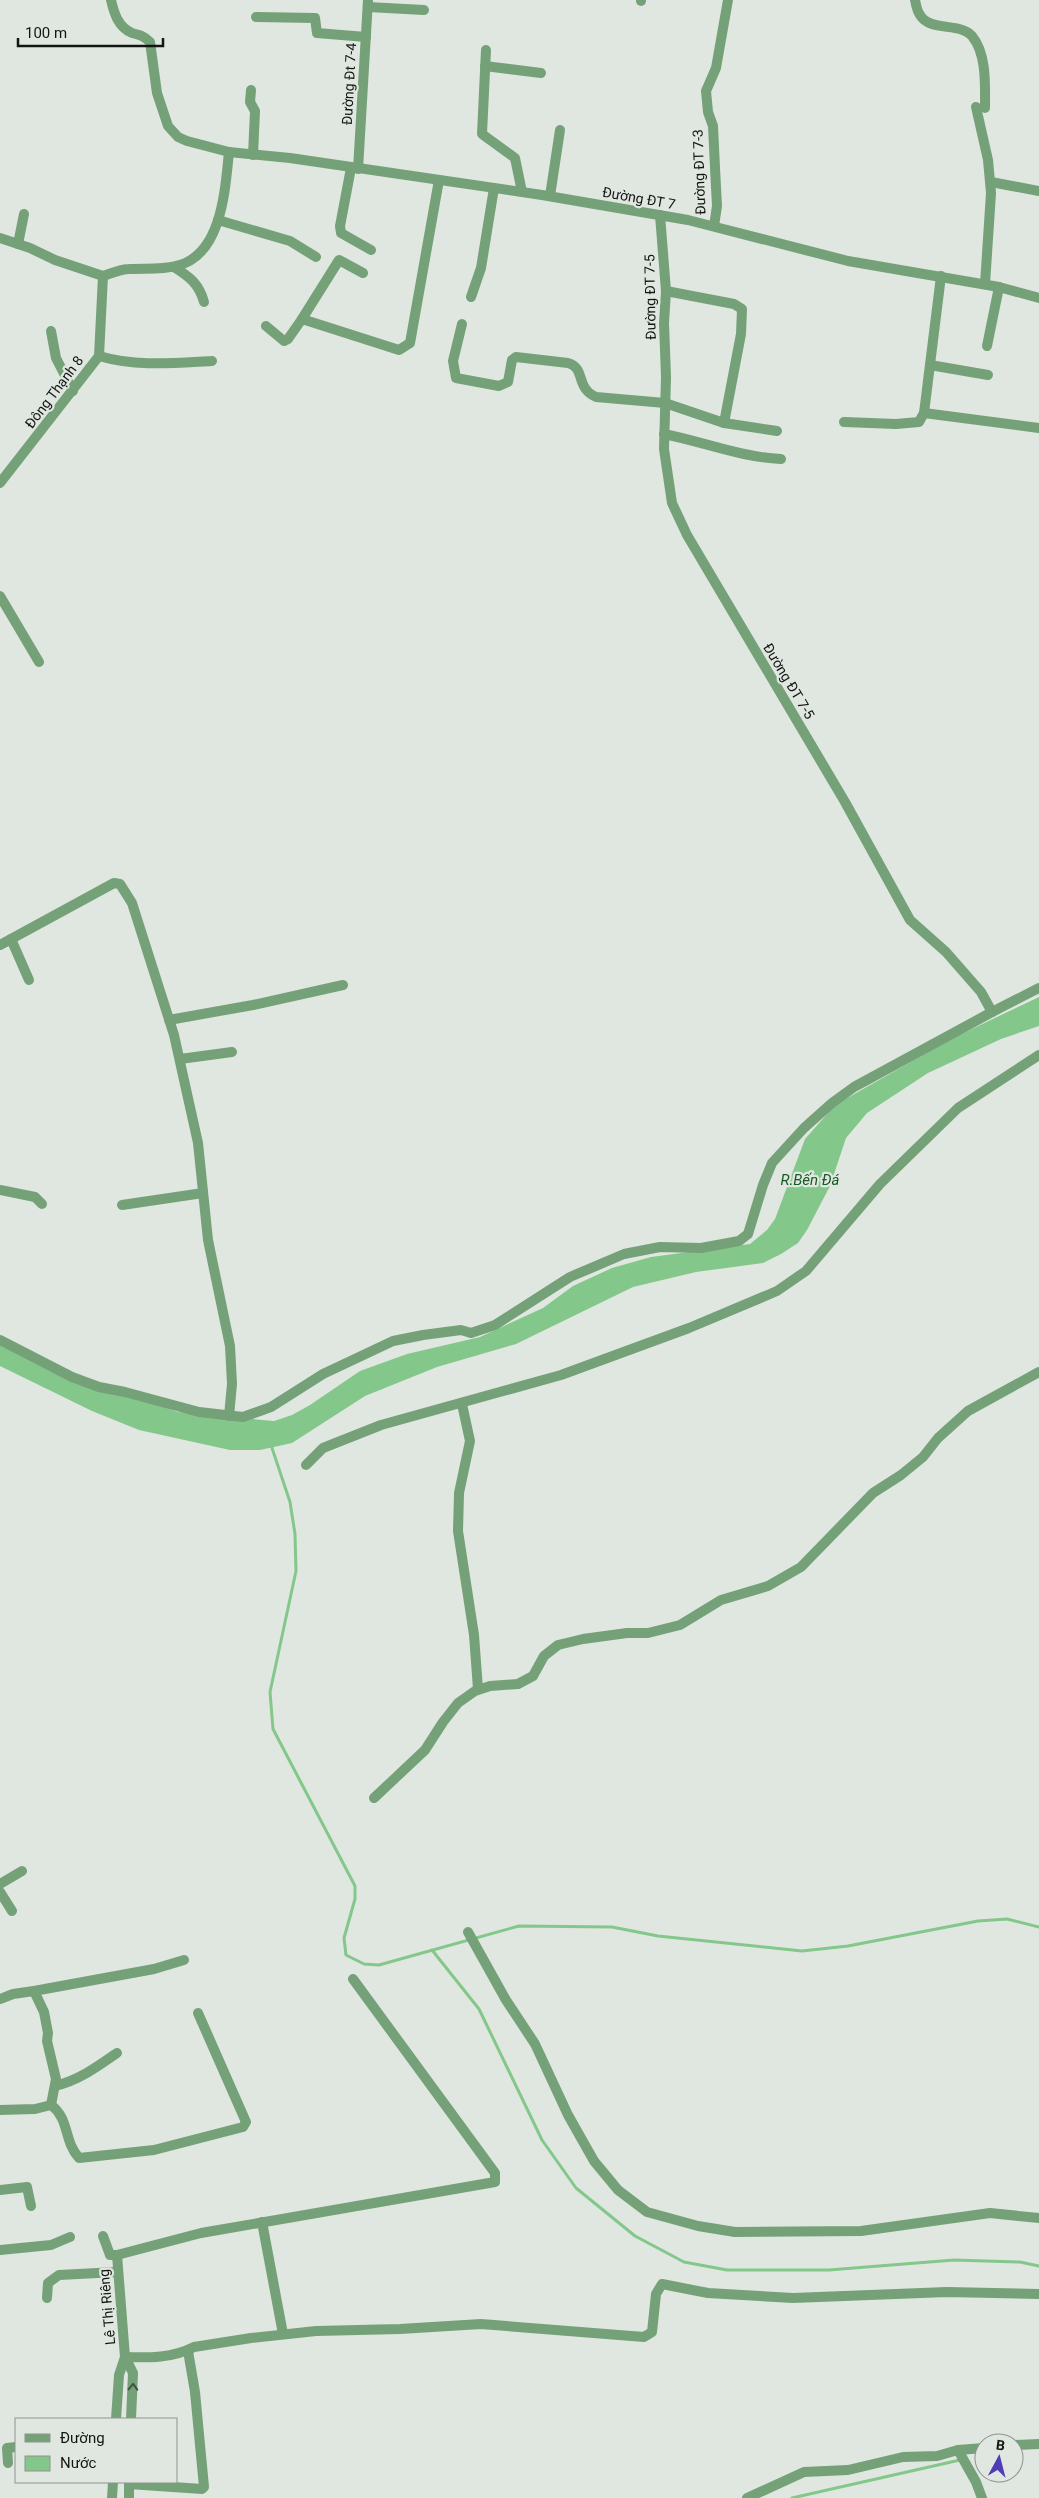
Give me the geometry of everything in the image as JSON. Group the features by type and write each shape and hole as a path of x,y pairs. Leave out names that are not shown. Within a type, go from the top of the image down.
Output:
{"street":[{"name":"Đường ĐT 7","path":"111,0 115,14 125,28 144,36 150,42 158,93 168,126 172,132 187,141 229,152 550,196 660,215 714,226 848,260 985,284 1039,298"},
{"name":"Đường ĐT 7-3","path":"714,226 717,206 713,126 708,112 706,92 716,68 728,0"},
{"path":"915,0 920,15 925,21 964,31 972,36 983,65 980,108 991,182 985,284"},
{"path":"368,4 424,10"},
{"name":"Đường Đt 7-4","path":"368,4 354,169 340,226 341,233 371,250"},
{"path":"256,17 315,18 317,33 366,37"},
{"path":"486,50 482,134 516,158 522,192"},
{"path":"485,66 541,73"},
{"path":"251,90 250,102 255,111 253,154"},
{"path":"550,196 560,130"},
{"path":"0,238 55,260 103,276 127,269 174,267 188,263 214,236 229,152"},
{"path":"302,318 399,350 410,343 439,180"},
{"path":"991,182 1039,191"},
{"path":"471,297 481,268 494,188"},
{"path":"18,244 24,214"},
{"name":"Đường ĐT 7-5","path":"660,215 666,291 664,324 664,449 672,503 687,535 845,802 910,920 946,952 981,992 992,1012"},
{"path":"218,220 290,241 316,258"},
{"path":"266,326 284,341 288,339 339,260 363,272"},
{"path":"174,267 191,278 200,289 204,302"},
{"name":"Đông Thạnh 8","path":"0,482 99,356 103,276"},
{"path":"844,422 896,424 919,422 924,413 941,276"},
{"path":"987,346 999,287"},
{"path":"666,291 734,304 742,309 741,334 724,423"},
{"path":"462,324 453,361 456,378 500,386 508,382 512,360 516,356 574,364 579,371 587,393 596,397 665,403 724,423 777,431"},
{"path":"51,331 56,358 73,390"},
{"path":"99,356 118,362 158,364 212,361"},
{"path":"930,365 988,375"},
{"path":"924,413 1039,428"},
{"path":"664,434 700,441 713,448 759,458 781,459"},
{"path":"0,596 40,662"},
{"path":"0,945 114,883 120,884 132,903 169,1020 198,1142 208,1240 230,1346 232,1384 229,1416"},
{"path":"12,940 29,980"},
{"path":"169,1020 253,1005 343,985"},
{"path":"0,1340 72,1377 99,1388 125,1392 199,1412 229,1416 243,1417 271,1408 323,1374 393,1341 423,1334 461,1330 471,1333 495,1325 570,1277 624,1254 660,1247 701,1248 739,1241 748,1234 772,1163 804,1128 832,1103 854,1087 1039,988"},
{"path":"180,1060 232,1052"},
{"path":"306,1465 323,1448 381,1425 561,1375 689,1328 777,1291 806,1271 880,1184 958,1108 1039,1056"},
{"path":"0,1190 35,1197 42,1204"},
{"path":"122,1205 203,1193"},
{"path":"374,1798 425,1750 442,1722 458,1703 478,1690 490,1686 518,1684 533,1676 544,1656 558,1646 583,1639 627,1633 648,1633 680,1625 721,1600 768,1586 800,1567 873,1494 923,1457 938,1438 968,1411 1039,1372"},
{"path":"462,1404 470,1441 459,1493 458,1531 474,1635 478,1690"},
{"path":"0,1884 22,1871"},
{"path":"0,1873 2,1875 0,1877"},
{"path":"0,1892 12,1911"},
{"path":"468,1932 476,1951 535,2044 568,2115 594,2161 618,2190 647,2212 698,2226 735,2232 861,2231 990,2213 1039,2218"},
{"path":"0,1999 13,1994 154,1969 184,1960"},
{"path":"103,2236 110,2255 117,2255 201,2233 494,2182 495,2173 353,1979"},
{"path":"34,1991 44,2012 48,2033 47,2041 56,2079 52,2104"},
{"path":"52,2104 60,2112 70,2148 79,2158 154,2150 243,2127 246,2122 198,2013"},
{"path":"55,2086 69,2082 93,2070 117,2052"},
{"path":"0,2110 35,2109 52,2104"},
{"path":"0,2190 27,2187 31,2206"},
{"path":"262,2222 283,2334"},
{"path":"0,2250 51,2245 70,2237"},
{"name":"Lê Thị Riêng","path":"117,2255 125,2357 133,2374 131,2418"},
{"path":"46,2298 48,2283 59,2274 118,2272"},
{"path":"125,2357 150,2358 251,2338 283,2334 481,2324 644,2337 652,2332 656,2294 662,2284 708,2293 785,2298 947,2292 1039,2294"},
{"path":"129,2498 129,2483 202,2489 204,2486 195,2392 188,2351"},
{"name":"Lê Thị Riêng","path":"116,2418 119,2375 125,2357"},
{"path":"1024,2445 1039,2444"},
{"path":"8,2463 7,2448 15,2447"},
{"path":"747,2498 804,2472 848,2470 902,2457 937,2456 958,2450 974,2449"},
{"path":"958,2450 976,2482 982,2498"},
{"path":"112,2498 113,2483"}],"water":[{"name":"R.Bến Đá","path":"1039,997 1039,1026 1001,1039 928,1073 867,1113 846,1138 830,1186 807,1230 798,1243 781,1254 763,1263 696,1272 633,1287 516,1344 437,1367 365,1396 292,1443 260,1450 230,1450 139,1430 92,1411 0,1366 0,1342 107,1387 178,1412 274,1421 292,1415 360,1371 407,1354 480,1337 543,1308 573,1286 612,1268 651,1257 750,1244 767,1230 775,1219 805,1139 835,1105 953,1038"}],"waterway":[{"path":"271,1445 290,1502 295,1534 296,1571 270,1692 273,1729 355,1886 355,1899 344,1938 346,1955 364,1964 379,1965 519,1926 612,1927 658,1936 802,1951 848,1946 978,1921 1007,1919 1039,1927"},
{"path":"432,1950 479,2009 542,2140 576,2188 635,2236 684,2262 727,2270 829,2270 954,2260 1020,2262 1039,2266"},
{"path":"792,2498 960,2460"}]}
